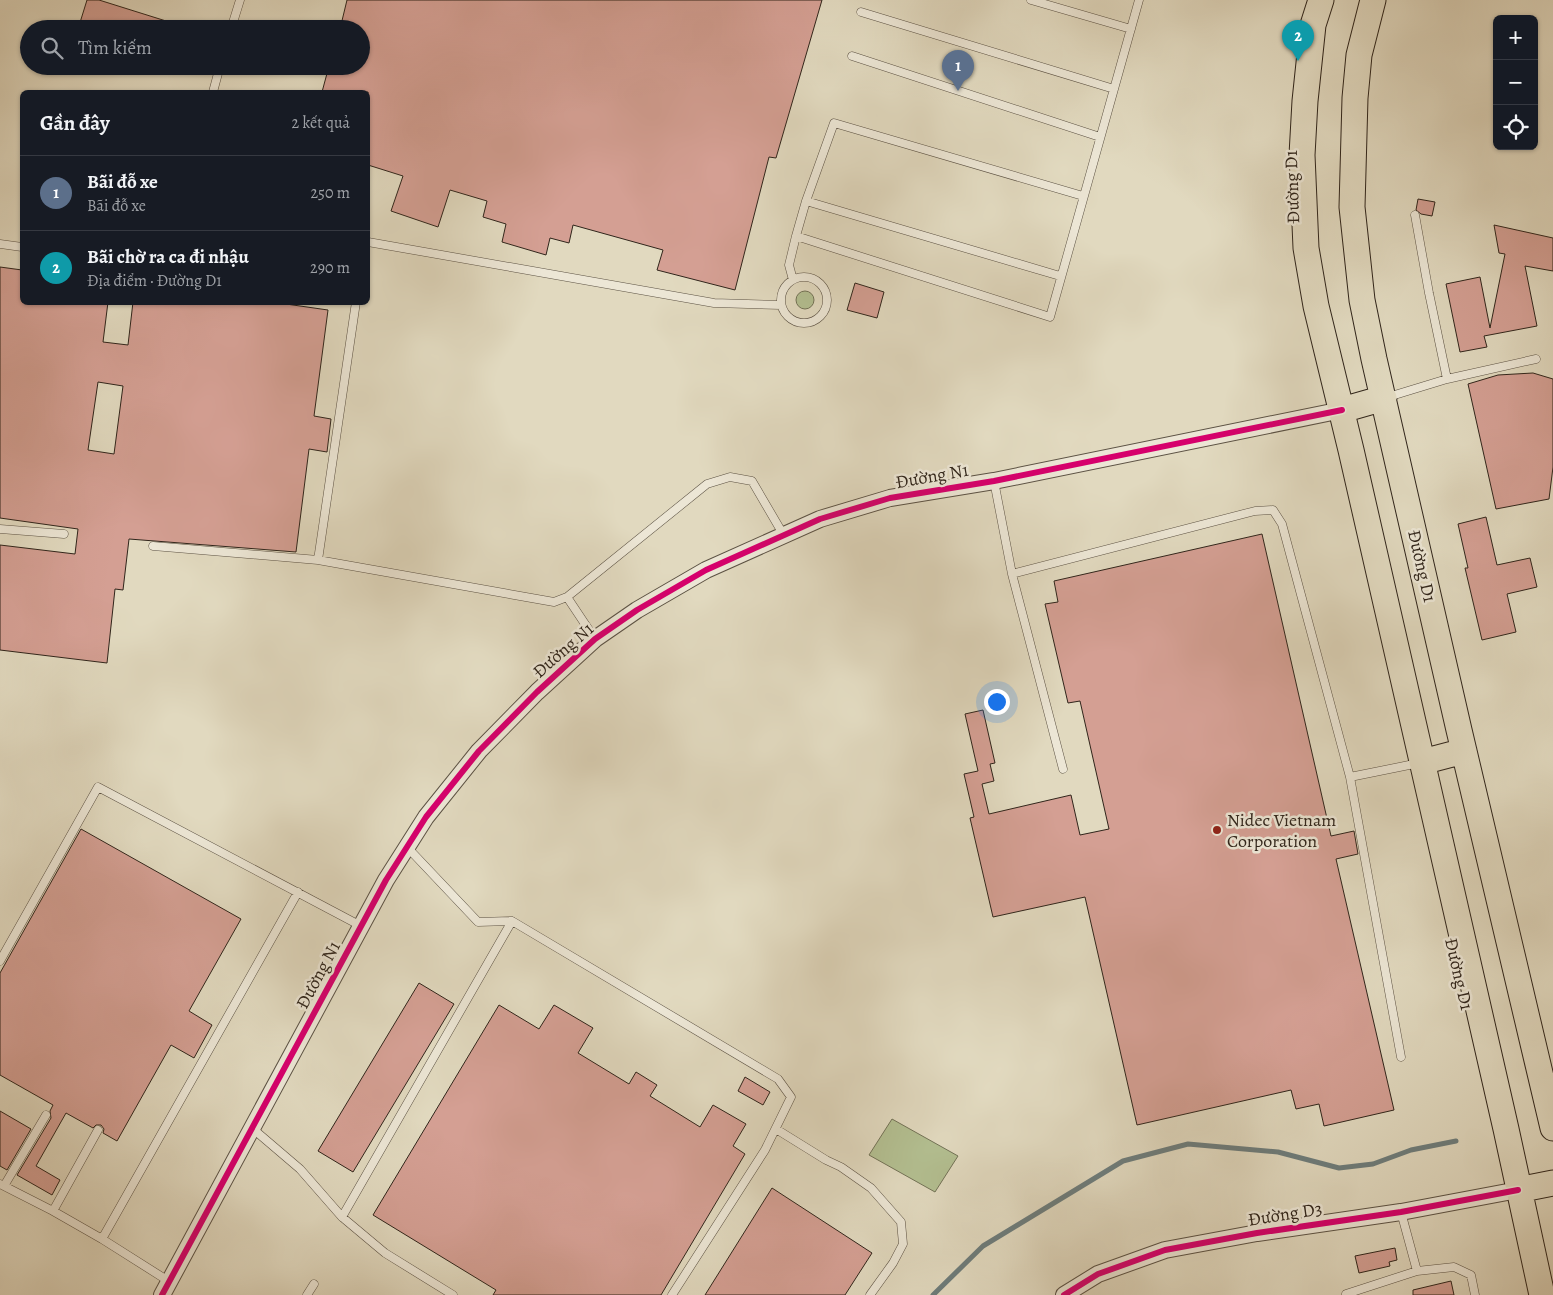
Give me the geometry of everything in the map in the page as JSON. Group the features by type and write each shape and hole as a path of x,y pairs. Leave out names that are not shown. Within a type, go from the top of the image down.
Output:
{"main road":[{"name":"Đường D1","path":"1321,0 1313,25 1304,101 1302,155 1306,248 1316,306 1342,410 1434,816 1428,842 1487,1093 1493,1109 1506,1129 1542,1295"},
{"name":"Đường D1","path":"1373,0 1359,56 1355,98 1352,206 1362,300 1464,752 1553,1128"},
{"path":"1355,98 1368,82 1375,35 1384,0"},
{"path":"1342,410 1384,398"},
{"path":"1422,762 1464,752"},
{"path":"1518,1190 1553,1183"},
{"name":"Đường D1","path":"1533,1295 1536,1268"}],"street":[{"name":"Đường N1","path":"166,1288 386,880 426,817 479,751 537,692 596,639 637,610 706,570 820,519 890,498 994,481 1342,410"},
{"name":"Đường D3","path":"1064,1295 1098,1274 1165,1250 1257,1233 1401,1212 1518,1190"}],"lane":[{"path":"234,20 240,0"},
{"path":"1031,0 1131,29"},
{"path":"796,236 1050,317 1139,0"},
{"path":"861,12 1114,89"},
{"path":"852,56 1100,137"},
{"path":"214,90 218,75"},
{"path":"793,280 789,265 796,236 806,201 834,123 1083,196"},
{"path":"806,201 1060,276"},
{"path":"1415,215 1447,379"},
{"path":"370,242 714,304 782,305"},
{"path":"0,244 20,247"},
{"path":"807,277 820,283 828,296 826,310 816,321 802,324 788,318 782,305 783,290 793,280 807,277"},
{"path":"318,560 356,305"},
{"path":"1384,398 1447,379 1536,359"},
{"path":"153,546 318,560 554,602 567,597 707,484 730,477 752,481 783,534"},
{"path":"994,481 1012,574 1063,769"},
{"path":"1012,574 1255,511 1273,510 1282,524 1350,777 1401,1057"},
{"path":"0,528 64,534"},
{"path":"567,597 596,639"},
{"path":"1350,777 1422,762"},
{"path":"0,961 98,787 361,926"},
{"path":"407,847 478,922 512,921 778,1079 791,1097 765,1150 672,1295"},
{"path":"102,1239 298,892"},
{"path":"342,1217 512,921"},
{"path":"46,1115 2,1185 102,1239 166,1288"},
{"path":"252,1128 300,1169 342,1217 385,1253 453,1295"},
{"path":"776,1129 826,1160 841,1167 871,1188 901,1222 903,1244 870,1295"},
{"path":"53,1212 98,1130"},
{"path":"1401,1212 1417,1271"},
{"path":"1346,1294 1417,1271 1454,1267 1471,1276 1475,1295"},
{"path":"307,1295 314,1284"}],"green space":[{"path":"805,291 811,294 814,300 811,306 805,309 799,306 796,300 799,294"},
{"path":"892,1119 958,1156 935,1192 869,1155"}],"building":[{"path":"87,0 99,0 163,20 81,20"},
{"path":"347,0 822,0 776,158 769,157 735,290 657,270 663,250 573,225 569,243 550,238 546,255 502,242 506,224 483,217 487,201 450,190 438,227 391,211 403,176 370,166 370,90 323,90 327,75 370,75 370,20 342,20"},
{"path":"1418,199 1435,202 1432,216 1421,214 1416,210"},
{"path":"1494,225 1553,238 1553,271 1525,266 1537,326 1484,336 1487,347 1460,352 1446,284 1480,277 1490,328 1505,254 1499,253"},
{"path":"0,267 20,270 20,305 108,305 103,342 128,345 133,305 293,305 328,310 314,416 331,419 327,452 309,449 296,552 129,539 123,590 115,589 107,663 0,650 0,545 75,554 78,529 0,518","holes":["98,382 123,386 114,454 88,450"]},
{"path":"855,283 884,292 877,318 847,310"},
{"path":"1533,373 1553,379 1553,467 1549,499 1496,509 1468,384 1498,375"},
{"path":"1486,517 1497,565 1530,558 1537,587 1507,594 1516,632 1482,640 1465,568 1468,568 1458,524"},
{"name":"Nidec Vietnam Corporation","path":"1262,534 1331,836 1354,831 1358,854 1336,859 1394,1110 1324,1126 1319,1104 1296,1109 1291,1090 1137,1125 1085,897 993,917 970,818 974,817 964,774 978,771 965,714 983,710 995,763 990,764 994,781 982,784 989,814 1071,795 1080,835 1109,829 1080,701 1068,703 1045,604 1058,602 1054,581"},
{"path":"81,829 241,919 189,1011 212,1025 194,1058 171,1045 117,1141 103,1133 104,1129 101,1125 96,1125 93,1128 66,1113 36,1166 60,1180 52,1195 17,1175 51,1118 50,1111 53,1105 0,1075 0,973"},
{"path":"419,983 454,1004 353,1172 318,1151"},
{"path":"499,1005 539,1029 554,1005 593,1028 578,1053 629,1084 636,1072 657,1085 650,1096 700,1127 713,1105 746,1124 733,1146 745,1154 661,1295 493,1295 496,1290 373,1215"},
{"path":"745,1077 770,1092 763,1105 738,1091"},
{"path":"0,1111 31,1129 7,1170 0,1166"},
{"path":"772,1188 872,1253 845,1295 705,1295"},
{"path":"1395,1248 1397,1260 1389,1262 1390,1266 1359,1273 1355,1256"},
{"path":"1451,1281 1454,1295 1413,1295 1413,1290"}],"waterway":[{"path":"933,1295 983,1246 1123,1161 1188,1144 1278,1152 1339,1168 1373,1164 1411,1150 1456,1141"}],"cycle path":[{"path":"162,1295 386,880 426,817 479,751 537,692 595,639 637,610 706,570 820,519 890,498 994,481 1342,410"},
{"path":"1064,1295 1098,1274 1165,1250 1257,1233 1401,1212 1518,1190"}],"place":[{"name":"Bãi chờ ra ca đi nhậu","path":"1298,61"},
{"name":"Bãi đỗ xe","path":"958,91"},
{"name":"Nidec Vietnam Corporation","path":"1217,830"}]}
